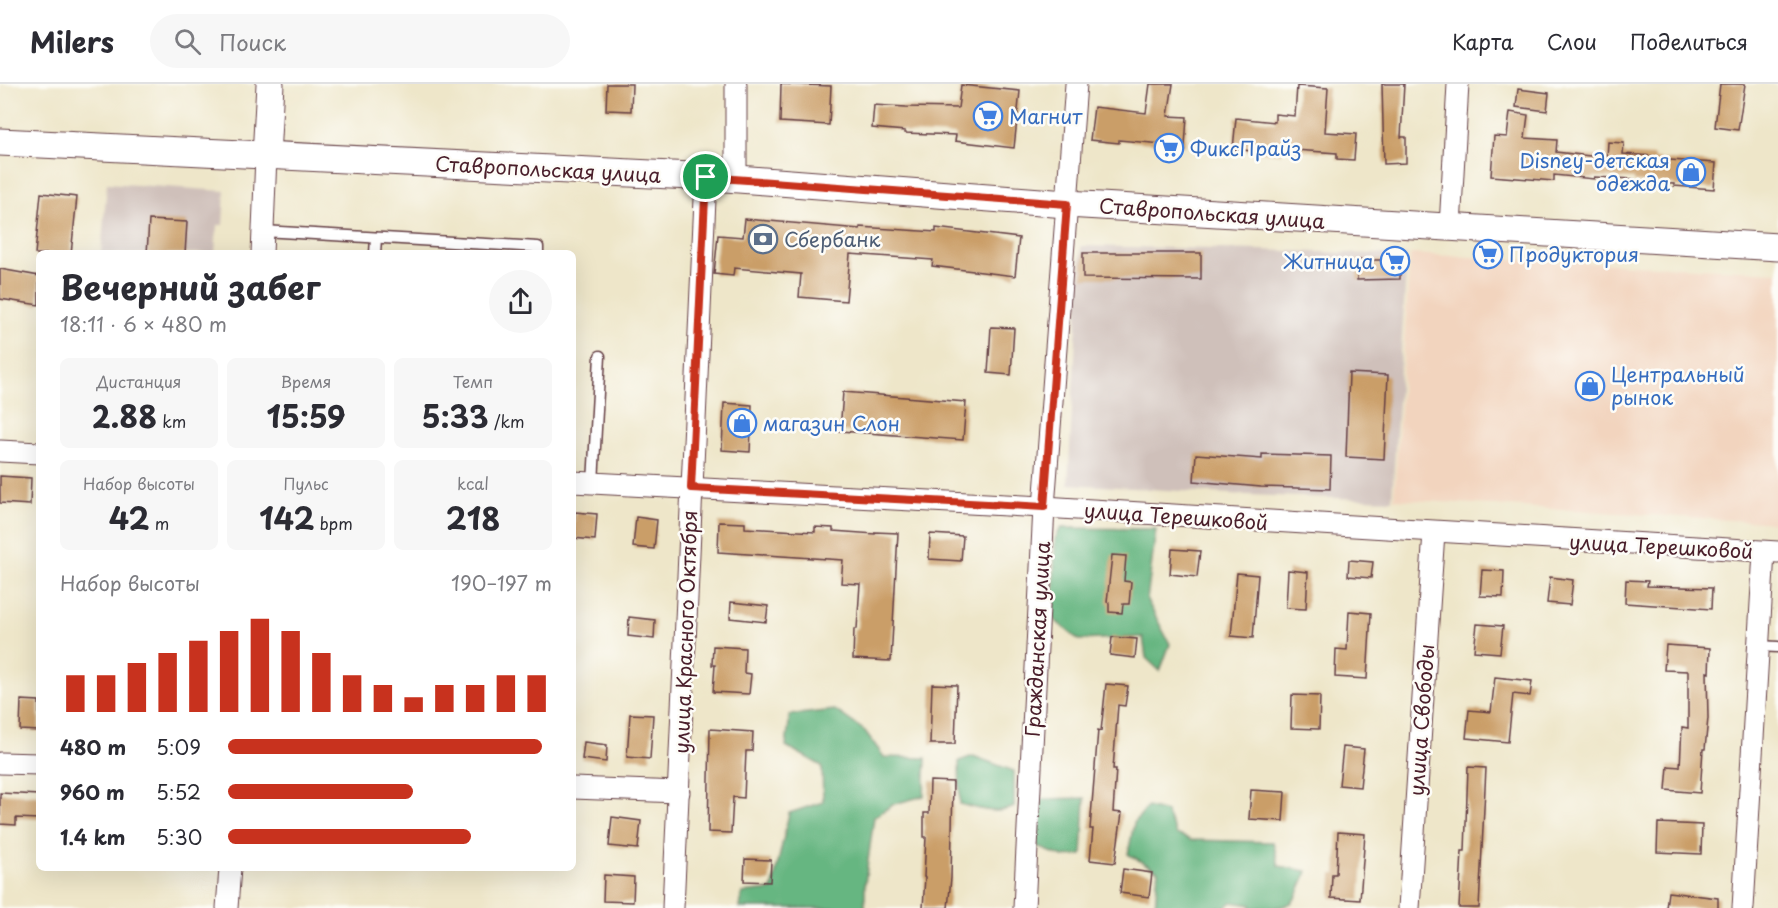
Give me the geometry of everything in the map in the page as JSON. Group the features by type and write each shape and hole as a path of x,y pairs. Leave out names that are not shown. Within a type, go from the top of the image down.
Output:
{"street":[{"path":"262,250 270,84"},
{"path":"736,84 736,179"},
{"name":"Гражданская улица","path":"1024,908 1044,507 1076,84"},
{"path":"1450,227 1458,84"},
{"name":"Ставропольская улица","path":"0,142 706,177 1067,204 1778,247"},
{"name":"улица Красного Октября","path":"673,908 706,177"},
{"path":"0,451 36,453"},
{"name":"улица Терешковой","path":"583,483 1044,507 1771,552"},
{"name":"улица Свободы","path":"1409,908 1434,532"},
{"path":"1743,908 1768,646 1771,552"},
{"path":"0,763 36,764"},
{"path":"576,788 679,792"},
{"path":"227,908 230,871"}],"lane":[{"path":"263,231 538,247 538,250"},
{"path":"375,250 376,238"},
{"path":"583,483 600,356"}],"shaded area":[{"path":"107,183 225,191 223,225 217,225 215,250 101,250"},
{"path":"1081,246 1407,255 1392,500 1246,495 1068,484"},
{"name":"Центральный рынок","path":"1410,254 1778,272 1778,523 1394,499"}],"green space":[{"path":"1061,528 1156,529 1147,600 1170,644 1160,671 1146,658 1143,637 1079,640 1053,619 1055,539"},
{"path":"835,710 865,731 884,757 926,758 924,796 894,804 874,817 865,883 865,908 740,908 742,893 772,890 789,813 823,802 822,766 786,746 790,715"},
{"path":"973,756 1014,771 1014,807 995,811 960,804 959,761"},
{"path":"1085,798 1082,855 1063,857 1038,847 1035,827 1042,799"},
{"path":"1147,807 1166,812 1176,834 1191,840 1273,842 1279,866 1307,871 1295,899 1284,906 1276,907 1251,908 1251,905 1232,902 1225,908 1155,908 1158,871 1128,854 1134,823"}],"building":[{"path":"607,84 632,84 631,111 606,110"},
{"path":"781,84 831,86 829,125 780,122"},
{"path":"1150,84 1173,84 1168,116 1187,117 1185,146 1119,140 1119,143 1090,140 1094,107 1146,113"},
{"path":"1382,84 1404,84 1401,137 1406,137 1406,163 1384,164"},
{"path":"1720,84 1745,84 1738,130 1715,127"},
{"name":"Магнит","path":"961,85 1020,91 1014,148 955,141 956,135 905,133 905,131 872,128 874,105 958,108"},
{"path":"1297,86 1328,88 1325,132 1356,134 1354,160 1337,159 1337,153 1281,149 1281,154 1233,149 1236,118 1275,122 1275,114 1295,116"},
{"path":"1518,89 1549,93 1547,111 1516,107"},
{"path":"1510,112 1528,115 1525,138 1557,140 1556,152 1607,158 1608,142 1624,143 1623,154 1654,156 1654,159 1716,163 1714,189 1634,182 1634,179 1594,177 1594,179 1554,175 1554,181 1491,176 1494,136 1507,137"},
{"path":"41,193 77,197 71,250 36,250 35,254"},
{"path":"745,219 860,229 860,227 936,232 936,228 1019,238 1015,276 932,266 933,260 850,254 846,301 799,297 801,274 734,268 733,276 714,274 718,235 743,237"},
{"path":"149,220 187,222 185,250 147,250"},
{"path":"1083,253 1201,253 1201,279 1083,278"},
{"path":"1357,260 1400,260 1400,279 1357,280"},
{"path":"0,269 36,275 36,305 0,299"},
{"path":"991,327 1014,328 1011,375 988,373"},
{"path":"1349,373 1388,375 1384,459 1346,457"},
{"path":"843,392 966,402 963,440 840,431"},
{"path":"724,403 752,405 750,452 722,450"},
{"path":"1196,454 1262,459 1262,454 1331,456 1330,489 1261,487 1194,481"},
{"path":"0,476 31,478 30,505 0,503"},
{"path":"576,512 597,514 595,540 576,538"},
{"path":"636,517 657,520 654,549 633,547"},
{"path":"719,522 745,523 745,528 815,532 815,527 833,528 833,531 898,533 891,661 853,659 860,584 841,583 843,560 718,552"},
{"path":"930,534 963,536 961,561 929,559"},
{"path":"1172,549 1200,551 1197,577 1170,574"},
{"path":"1112,555 1126,556 1124,581 1131,582 1129,604 1123,604 1122,613 1109,612 1107,602"},
{"path":"1349,560 1373,562 1371,578 1348,576"},
{"path":"1288,570 1308,572 1306,609 1286,608"},
{"path":"1482,570 1504,571 1503,597 1480,596"},
{"path":"1237,573 1258,575 1253,638 1231,636"},
{"path":"1550,577 1573,580 1570,605 1547,603"},
{"path":"1626,580 1648,581 1647,586 1712,588 1711,609 1625,603"},
{"path":"731,602 768,606 766,622 730,618"},
{"path":"1349,611 1371,613 1367,679 1335,677 1336,649 1347,650"},
{"path":"629,617 655,620 654,639 628,636"},
{"path":"1477,624 1503,626 1500,653 1474,651"},
{"path":"1112,637 1137,639 1135,658 1110,655"},
{"path":"1666,645 1710,648 1709,673 1707,672 1708,718 1700,793 1666,790 1668,766 1680,767 1682,727 1688,728 1688,671 1664,670"},
{"path":"713,646 745,648 744,673 751,674 749,694 713,692 715,665 712,665"},
{"path":"1495,677 1532,681 1530,696 1513,694 1508,742 1466,738 1469,710 1491,712"},
{"path":"932,684 957,685 955,744 930,744"},
{"path":"1106,684 1128,686 1125,706 1118,705 1113,769 1116,769 1113,812 1122,813 1115,863 1090,860 1093,829 1090,829 1098,730 1101,731"},
{"path":"1292,695 1320,696 1319,729 1291,728"},
{"path":"21,700 36,701 36,731 20,730"},
{"path":"630,714 653,715 650,759 627,757"},
{"path":"710,729 753,732 752,751 746,751 744,798 733,797 731,833 708,832"},
{"path":"584,742 607,745 606,762 582,759"},
{"path":"1343,747 1364,749 1360,787 1339,785"},
{"path":"1468,767 1486,768 1479,908 1459,908 1462,851 1465,851"},
{"path":"930,781 953,782 951,878 948,908 923,908 926,837 924,837 924,813 929,813"},
{"path":"1251,790 1285,792 1283,821 1249,819"},
{"path":"0,793 36,795 36,819 16,818 16,825 0,824"},
{"path":"612,817 641,821 638,849 609,846"},
{"path":"1658,823 1702,825 1701,854 1657,852"},
{"path":"1338,832 1365,834 1360,900 1331,898 1332,874 1336,874"},
{"path":"745,859 771,860 770,882 744,881"},
{"path":"1123,869 1152,873 1149,897 1120,893"},
{"path":"604,875 634,877 633,902 603,901"},
{"path":"1668,892 1718,898 1718,908 1666,908"}],"place":[{"name":"Магнит","path":"988,116"},
{"name":"ФиксПрайз","path":"1169,148"},
{"name":"Disney-детская одежда","path":"1691,172"},
{"name":"Сбербанк","path":"763,239"},
{"name":"Продуктория","path":"1488,254"},
{"name":"Житница","path":"1395,261"},
{"name":"Центральный рынок","path":"1590,386"},
{"name":"магазин Слон","path":"742,423"}],"route":[{"path":"706,177 1067,204 1044,507 691,488 706,177"}]}
